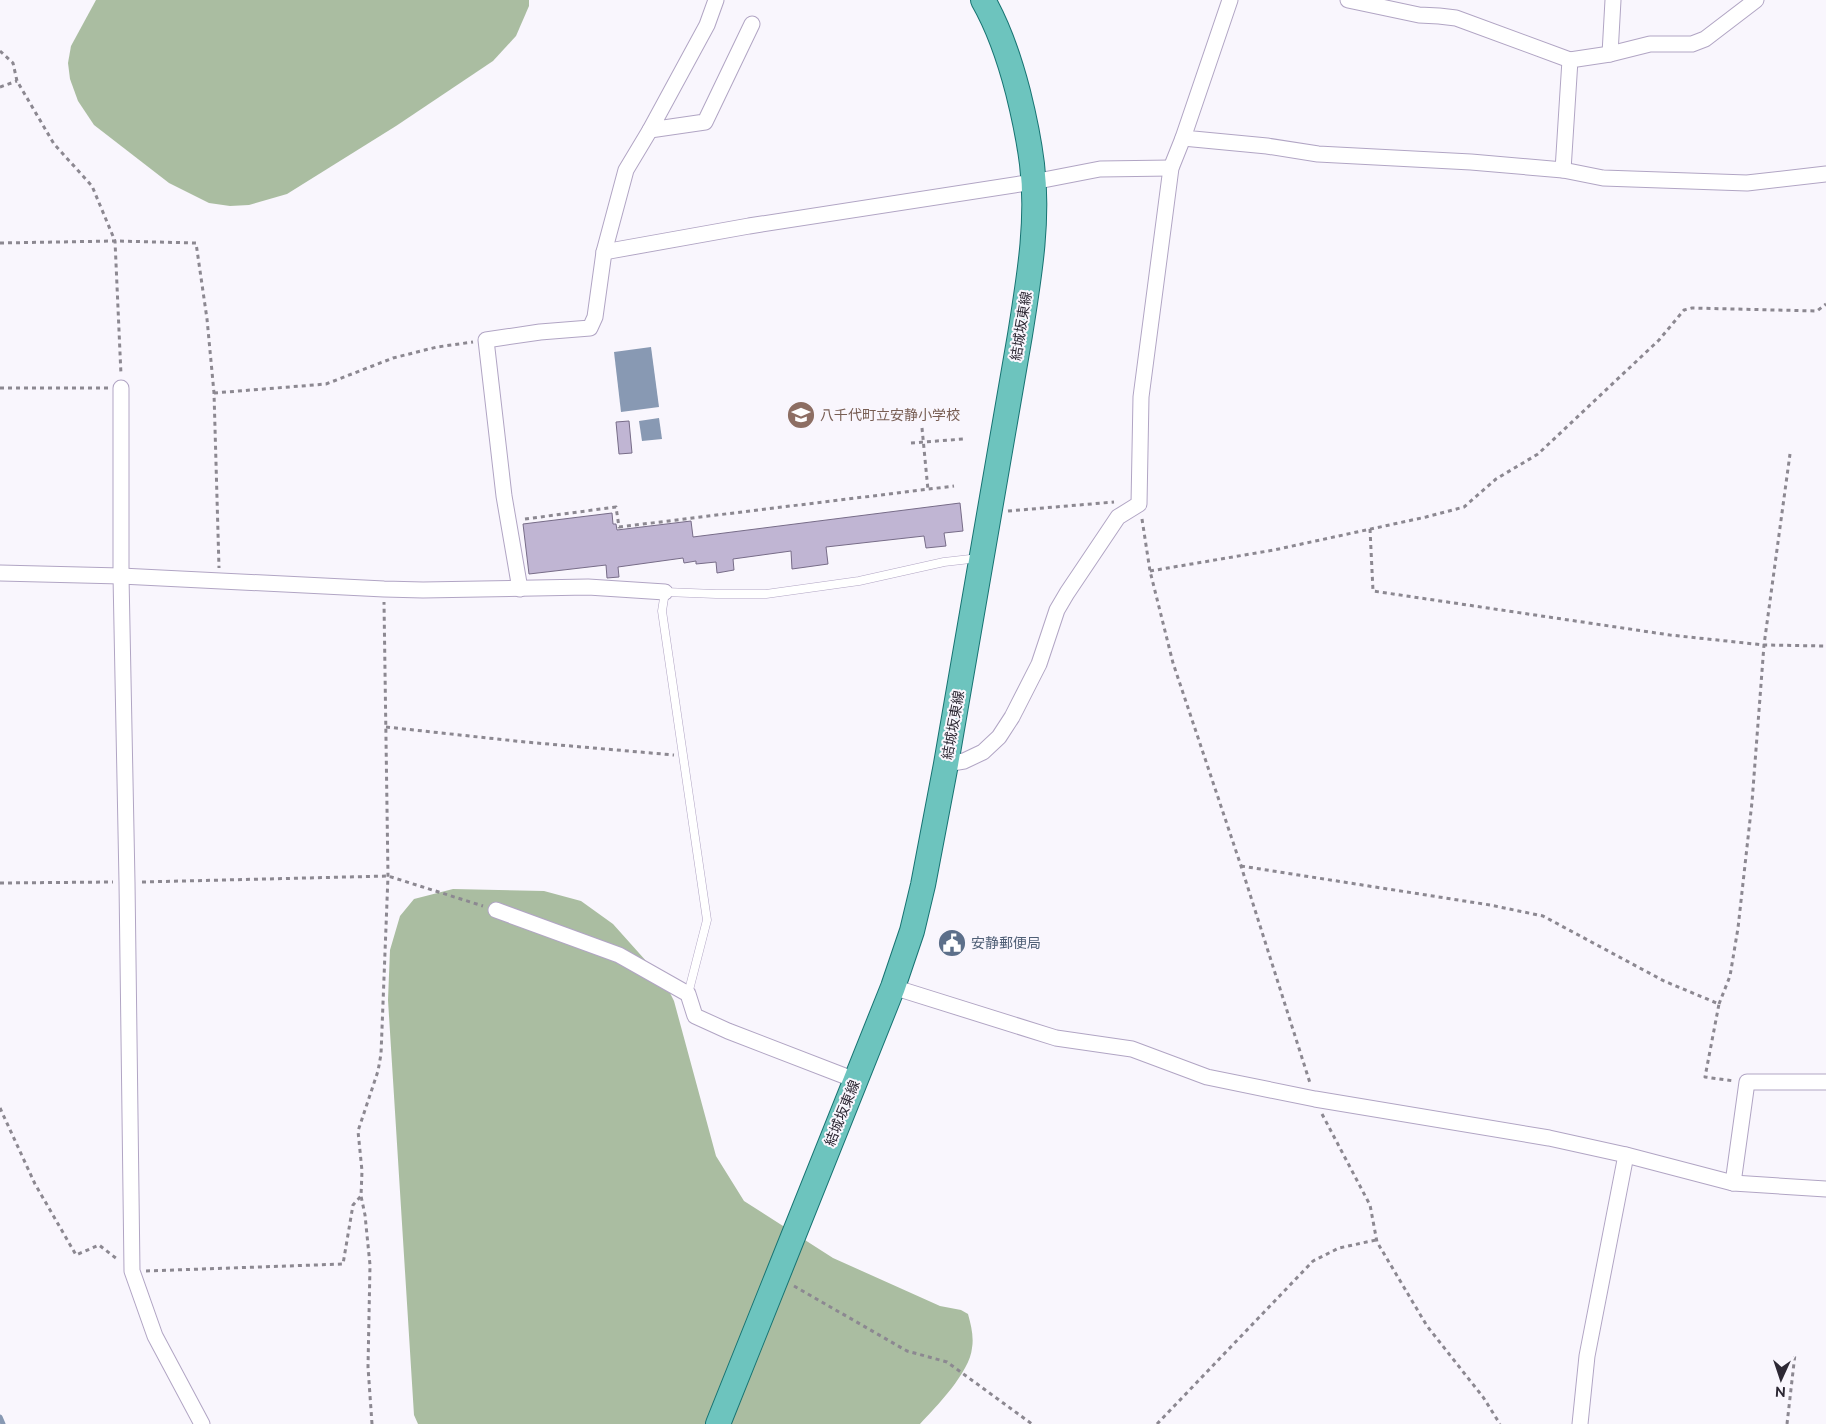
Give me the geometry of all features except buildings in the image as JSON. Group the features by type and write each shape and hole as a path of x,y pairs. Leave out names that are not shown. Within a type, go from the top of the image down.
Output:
{"main road":[{"name":"結城坂東線","path":"718,1424 893,987 912,931 923,886 946,764 1029,275 1034,226 1034,182 1027,133 1014,77 995,23 982,0"}],"street":[{"path":"520,589 504,496 486,340 540,332 590,328 595,317 604,252 626,170 707,25 716,0"},
{"path":"946,764 964,761 983,752 999,737 1012,717 1039,664 1057,610 1118,517 1139,502 1141,397 1171,168 1230,0"},
{"path":"1348,0 1419,15 1456,18 1570,60 1610,54 1650,44 1692,44 1705,39 1756,0"},
{"path":"1610,54 1613,0"},
{"path":"650,130 705,122 752,24"},
{"path":"1563,170 1570,60"},
{"path":"1183,138 1267,146 1318,154 1472,162 1563,170 1604,178 1747,183 1826,174"},
{"path":"604,252 749,226 1034,182 1100,169 1171,168"},
{"path":"121,388 121,576 128,882 132,1272 155,1336 202,1424"},
{"path":"0,573 121,576 384,590 588,587 665,592"},
{"path":"496,910 619,955 688,994 695,1016 728,1031 855,1080"},
{"path":"893,987 1056,1038 1132,1050 1207,1076 1315,1099 1549,1138 1626,1155 1733,1183 1826,1189"},
{"path":"1733,1183 1747,1082 1826,1082"},
{"path":"1580,1424 1587,1356 1626,1155"}],"lane":[{"path":"688,994 707,920 662,611 665,592 766,594 859,582 944,562 981,558"}],"path":[{"path":"0,51 13,63 17,81 54,144 92,186 115,241 121,388 0,388"},
{"path":"0,87 17,81"},
{"path":"0,243 115,241 196,243 207,319 214,393 219,581"},
{"path":"1150,571 1274,550 1426,518 1464,507 1496,479 1538,454 1659,340 1684,310 1692,308 1817,311 1826,304"},
{"path":"214,393 326,384 393,358 437,347 486,340"},
{"path":"922,428 928,490"},
{"path":"911,443 962,439"},
{"path":"1747,1082 1705,1077 1719,1004 1730,976 1738,928 1752,802 1764,645 1790,454"},
{"path":"525,519 616,507 619,528 954,486"},
{"path":"988,512 1139,502 1150,571 1173,663 1241,866 1315,1099 1370,1204 1376,1240 1427,1326 1483,1397 1500,1424"},
{"path":"1370,529 1373,591 1670,634 1764,645 1826,646"},
{"path":"372,1424 368,1367 370,1264 365,1215 360,1196 362,1171 358,1131 381,1063 388,876 384,590"},
{"path":"386,727 684,756"},
{"path":"1241,866 1490,905 1543,916 1664,981 1719,1004"},
{"path":"0,883 388,876 496,910"},
{"path":"0,1108 35,1184 76,1255 99,1244 132,1272 343,1264 353,1204 360,1196"},
{"path":"1158,1424 1313,1261 1339,1248 1376,1240"},
{"path":"777,1277 907,1351 947,1362 1032,1424"},
{"path":"1787,1424 1795,1354"}],"green space":[{"path":"96,0 529,0 529,6 516,36 493,61 396,126 287,194 249,205 230,206 209,203 169,183 94,125 78,101 70,79 68,63 71,46"},
{"path":"453,889 544,891 581,901 613,924 664,981 674,1001 716,1156 744,1201 833,1258 940,1306 961,1310 968,1314 973,1340 970,1357 951,1389 920,1424 418,1424 414,1415 388,1000 390,950 400,916 414,899"}],"water":[{"path":"651,347 659,407 621,412 614,352"},
{"path":"659,418 662,439 642,441 639,421"}],"waterway":[{"path":"0,1417 3,1424"}],"place":[{"name":"八千代町立安静小学校","path":"801,415"},
{"name":"安静郵便局","path":"952,943"}]}
